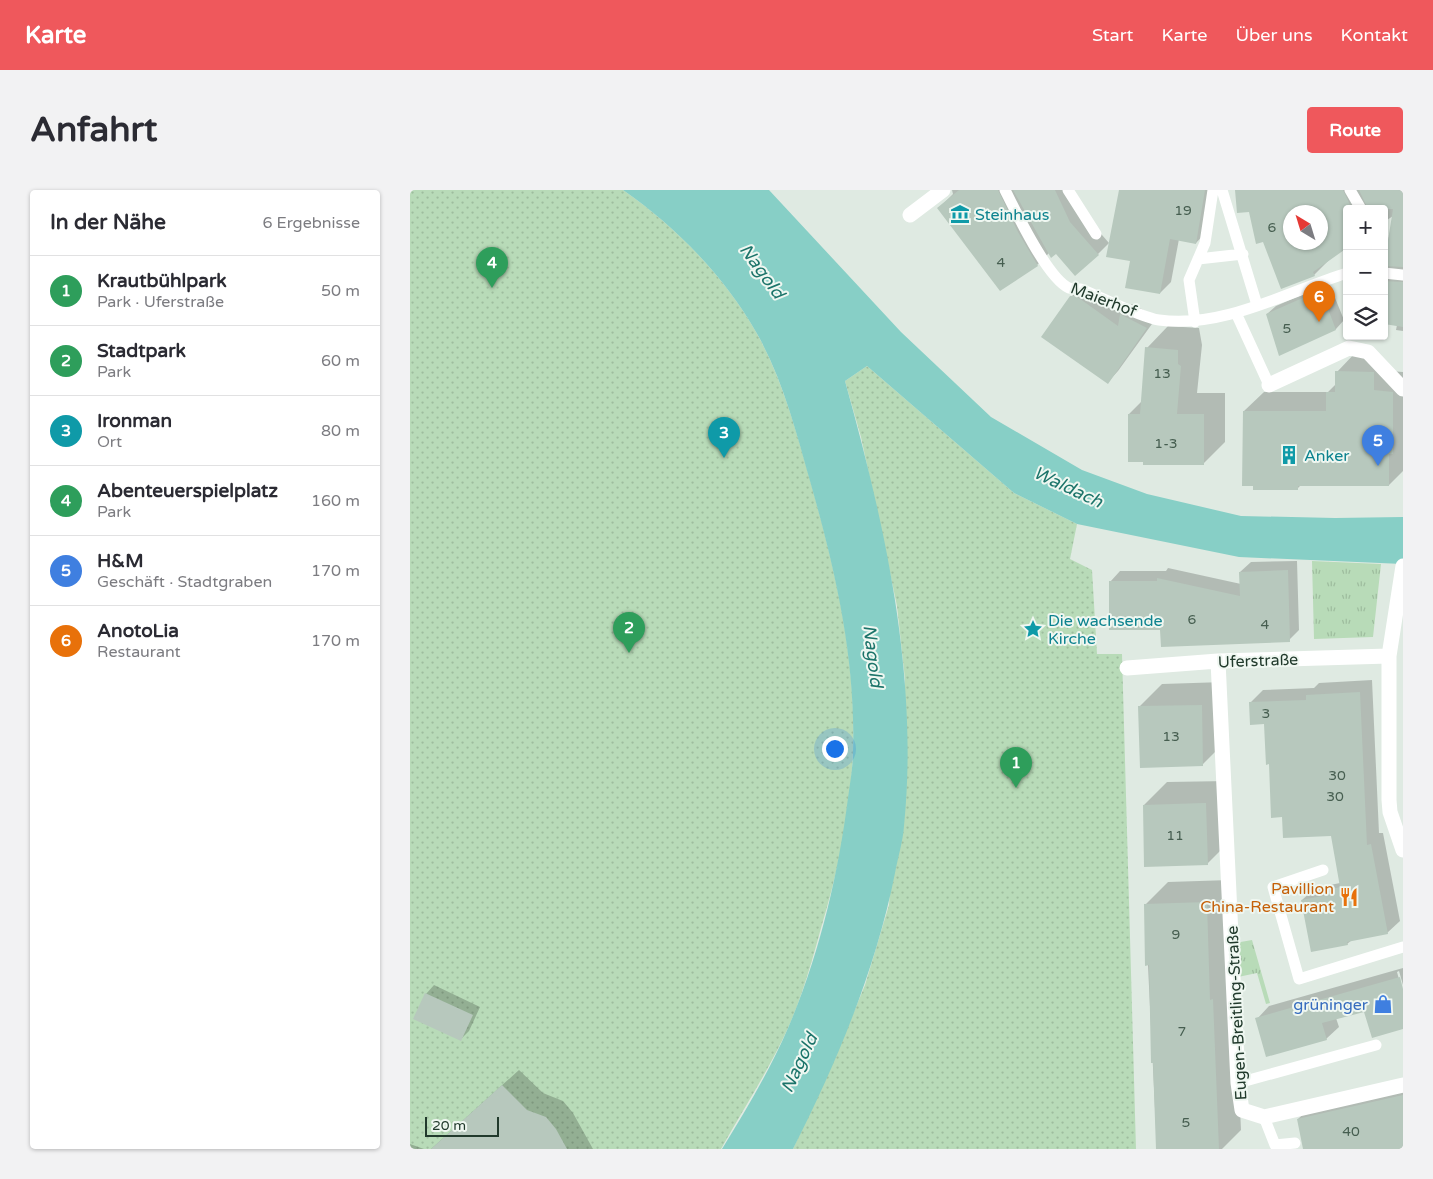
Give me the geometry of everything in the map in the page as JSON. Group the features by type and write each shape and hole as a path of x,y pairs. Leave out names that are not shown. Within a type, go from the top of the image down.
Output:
{"street":[{"path":"910,215 943,190"},
{"path":"1269,385 1350,348 1368,352 1403,389"},
{"path":"1402,573 1389,656 1390,812 1403,850"},
{"name":"Uferstraße","path":"1127,668 1218,661 1389,656"},
{"name":"Eugen-Breitling-Straße","path":"1218,661 1238,1082 1242,1110 1264,1116 1403,1084"}],"lane":[{"name":"Maierhof","path":"1005,190 1030,242 1056,276 1068,288 1080,290 1157,320 1195,322 1236,313 1343,274"},
{"path":"1068,190 1096,234"},
{"path":"1195,322 1189,280 1205,243 1213,190"},
{"path":"1222,190 1257,304"},
{"path":"1350,190 1359,205"},
{"path":"1198,260 1242,254"},
{"path":"1388,273 1403,275"},
{"path":"1236,313 1269,385"},
{"path":"1323,870 1273,887 1299,979 1403,947"},
{"path":"1238,1082 1376,1045"},
{"path":"1264,1116 1276,1145 1295,1143"}],"green space":[{"path":"410,190 623,190 643,204 680,236 729,291 765,349 793,421 827,543 842,612 851,681 853,716 850,796 843,841 833,885 798,1004 773,1059 721,1149 410,1149"},
{"path":"867,366 1014,493 1077,524 1070,559 1092,570 1097,654 1122,654 1136,1149 793,1149 836,1055 865,985 889,905 905,679 897,606 861,437 845,381"},
{"path":"1312,561 1381,564 1373,637 1314,639"},
{"path":"1252,940 1270,1003 1266,1004 1257,973 1238,977 1235,943"}],"water":[{"path":"623,190 769,190 901,332 991,417 1082,470 1147,494 1241,516 1403,517 1403,564 1239,557 1077,524 1014,493 867,366 845,381 873,490 895,601 907,713 904,826 887,909 866,980 840,1049 793,1149 722,1149 766,1074 788,1028 809,973 833,886 844,827 853,757 851,682 842,614 828,547 788,405 765,349 743,311 714,272 680,236 643,204"}],"building":[{"path":"959,190 998,190 1018,232 1038,266 1000,291 937,208"},
{"path":"1013,190 1055,190 1070,222 1099,255 1075,276 1056,254 1051,258"},
{"path":"1119,190 1205,190 1196,244 1170,239 1160,294 1125,288 1130,261 1106,257"},
{"path":"1235,190 1343,190 1350,205 1343,205 1343,251 1313,272 1315,276 1281,289 1263,242 1256,244 1249,212 1237,213"},
{"path":"1359,190 1403,190 1403,267 1388,266 1388,241 1393,209 1388,209 1388,205 1366,205"},
{"path":"1388,281 1403,282 1403,327 1388,325"},
{"path":"1321,290 1336,330 1279,356 1266,314"},
{"path":"1070,296 1076,296 1118,326 1120,314 1147,328 1108,384 1041,337"},
{"path":"1145,347 1178,350 1178,364 1181,366 1177,414 1204,414 1204,465 1143,465 1143,462 1128,462 1128,414 1140,414"},
{"path":"1335,371 1374,372 1374,390 1393,392 1393,454 1389,454 1389,486 1298,486 1298,490 1253,490 1253,486 1242,486 1243,411 1326,411 1326,392 1335,392"},
{"path":"1288,570 1290,642 1161,647 1160,630 1109,630 1109,581 1157,581 1157,578 1240,596 1239,572"},
{"path":"1360,692 1367,845 1371,844 1388,934 1347,942 1348,945 1311,952 1301,900 1333,894 1332,889 1340,887 1331,836 1283,838 1282,817 1271,818 1269,764 1266,765 1264,724 1250,725 1249,702 1306,700 1306,695"},
{"path":"1202,705 1203,766 1140,768 1138,706"},
{"path":"1206,803 1208,865 1144,867 1143,805"},
{"path":"1207,902 1210,1000 1213,999 1219,1149 1156,1149 1153,1063 1151,1063 1149,965 1145,966 1144,904"},
{"path":"1400,977 1403,989 1403,1029 1372,1038 1364,1012 1322,1023 1327,1040 1266,1057 1255,1018"},
{"path":"425,993 473,1015 461,1041 413,1019"},
{"path":"502,1085 527,1110 546,1117 556,1129 567,1149 431,1149"},
{"path":"1403,1095 1403,1149 1303,1149 1297,1119"}],"place":[{"name":"Steinhaus","path":"960,214"},
{"name":"Abenteuerspielplatz","path":"492,288"},
{"name":"AnotoLia","path":"1319,322"},
{"name":"Anker","path":"1289,455"},
{"name":"Ironman","path":"724,458"},
{"name":"H&M","path":"1378,466"},
{"name":"Die wachsende Kirche","path":"1033,629"},
{"name":"Stadtpark","path":"629,653"},
{"name":"Krautbühlpark","path":"1016,788"},
{"name":"Pavillion China-Restaurant","path":"1349,897"},
{"name":"grüninger","path":"1383,1004"}],"water label":[{"name":"Nagold","path":"762,271"},
{"name":"Waldach","path":"1068,487"},
{"name":"Nagold","path":"873,656"},
{"name":"Nagold","path":"799,1063"}]}
